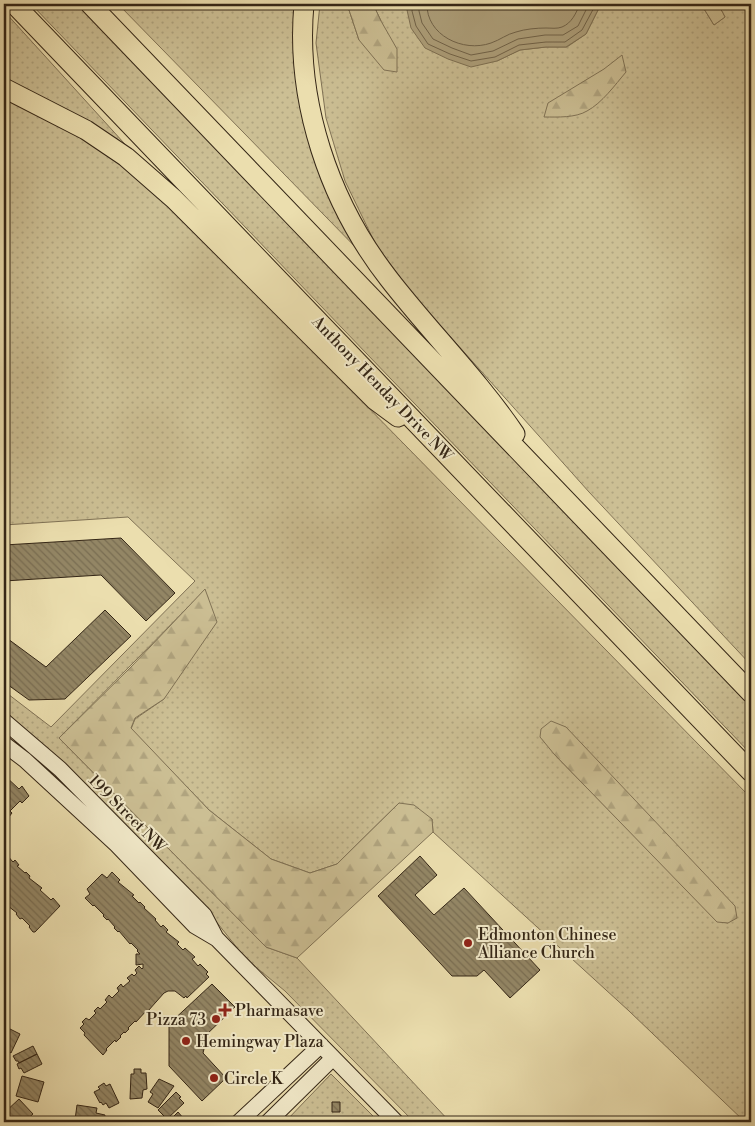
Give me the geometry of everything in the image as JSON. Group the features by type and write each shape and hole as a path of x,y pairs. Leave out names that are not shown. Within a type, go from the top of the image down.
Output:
{"highway":[{"name":"Anthony Henday Drive NW","path":"14,4 751,772"},
{"path":"90,4 751,693"},
{"path":"304,4 302,58 310,103 319,146 344,208 363,243 389,279 494,403 547,480"},
{"path":"4,88 86,130 126,157 174,199 376,400 450,458"}],"main road":[{"name":"199 Street NW","path":"4,721 60,769 204,915 217,939 396,1122"},
{"name":"199 Street NW","path":"4,744 118,845 194,926 217,939"},
{"path":"239,1122 321,1045"},
{"path":"268,1122 333,1058"}],"green space":[{"path":"31,4 78,4 751,707 751,754"},
{"path":"118,4 299,4 299,65 368,260"},
{"path":"320,4 347,4 359,40 381,21 373,4 408,4 407,10 497,61 520,50 567,47 586,34 601,4 701,4 714,25 725,17 718,4 751,4 751,665 589,492 414,296 375,243 345,181 326,118 316,43"},
{"path":"347,4 373,4 397,49 397,72 384,70 359,40"},
{"path":"701,4 718,4 725,17 714,25"},
{"path":"4,11 153,175 4,80"},
{"path":"622,55 626,72 598,103 577,115 544,117 548,103 604,69"},
{"path":"4,98 78,135 107,154 158,193 751,798 751,1122 745,1122 629,1011 433,832 432,819 399,803 337,864 310,873 271,859 209,810 131,729 135,719 164,699 205,590 59,738 266,947 297,958 450,1122 414,1122 285,991 246,959 199,900 132,831 47,748 4,713 4,691 51,727 195,581 128,517 4,525","holes":["554,754 728,923 717,921"]},
{"path":"205,589 217,622 164,699 135,718 131,728 209,810 271,859 310,873 337,864 399,803 414,805 432,819 433,832 297,958 266,947 59,738 132,666"},
{"path":"551,721 566,727 735,906 737,918 728,923 717,922 554,754 540,737 541,729"},
{"path":"331,1074 379,1122 285,1122"}],"water":[{"path":"408,4 601,4 586,34 566,47 520,50 497,61 471,67 425,48 411,28 407,10"}],"building":[{"path":"121,538 175,593 146,621 101,575 4,581 4,545"},
{"path":"105,610 131,636 65,699 29,700 4,682 4,636 46,667"},
{"path":"4,775 19,789 22,786 29,796 22,803 20,801 10,811 12,813 8,818 4,816"},
{"path":"4,848 6,854 13,862 15,860 19,865 17,866 42,888 40,890 51,900 53,898 60,906 35,932 22,918 20,919 4,899"},
{"name":"Edmonton Chinese Alliance Church","path":"420,856 437,875 415,895 434,915 464,888 540,970 510,998 484,970 477,976 452,976 378,896"},
{"path":"112,872 120,880 118,882 134,895 132,896 145,907 161,927 163,925 168,930 166,932 179,942 177,944 195,957 192,959 198,966 200,964 208,972 206,974 209,977 187,998 186,996 184,998 175,991 164,993 116,1042 115,1040 106,1049 103,1055 84,1035 85,1033 80,1028 84,1024 82,1022 86,1018 89,1020 96,1013 94,1011 98,1007 100,1009 107,1002 105,1000 109,995 112,998 119,991 117,988 121,984 123,987 130,981 127,978 137,973 135,970 139,966 143,968 143,964 136,965 136,954 140,954 138,950 85,898 90,894 87,889 102,874 107,878"},
{"name":"Hemingway Plaza","path":"212,984 235,1007 203,1038 205,1045 203,1053 226,1078 202,1101 169,1066 169,1024"},
{"path":"4,1026 20,1034 11,1053 4,1048"},
{"path":"33,1046 37,1054 19,1063 16,1061 13,1056"},
{"path":"37,1054 42,1064 24,1073 21,1068 19,1069 17,1064"},
{"path":"134,1069 141,1069 141,1073 146,1073 147,1089 143,1090 142,1098 130,1099 131,1074 134,1074"},
{"path":"22,1076 44,1082 38,1102 16,1096"},
{"path":"159,1079 174,1086 158,1108 148,1102 153,1094 150,1092"},
{"path":"104,1083 106,1086 110,1084 119,1103 109,1108 106,1103 103,1105 100,1103 94,1092 100,1089 98,1087"},
{"path":"176,1092 184,1103 167,1119 158,1110"},
{"path":"19,1099 33,1114 24,1122 11,1122 4,1113"},
{"path":"332,1102 340,1102 340,1112 332,1112"},
{"path":"77,1105 97,1108 96,1113 105,1115 104,1122 75,1120"},
{"path":"178,1112 184,1119 187,1116 193,1122 168,1122"}],"place":[{"name":"Edmonton Chinese Alliance Church","path":"468,943"},
{"name":"Pharmasave","path":"225,1010"},
{"name":"Pizza 73","path":"216,1019"},
{"name":"Hemingway Plaza","path":"186,1041"},
{"name":"Circle K","path":"214,1078"}]}
